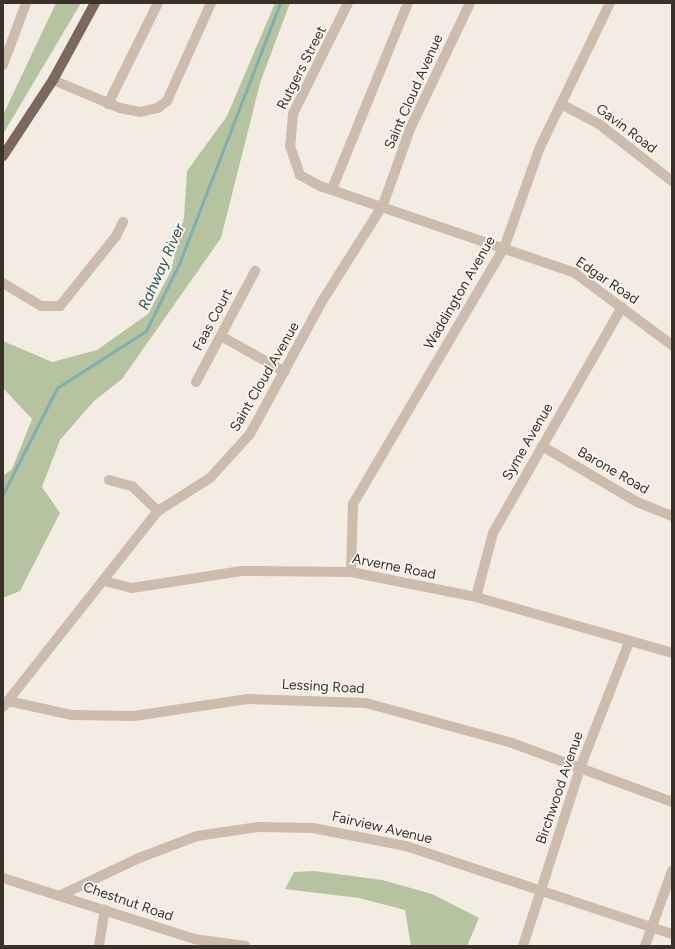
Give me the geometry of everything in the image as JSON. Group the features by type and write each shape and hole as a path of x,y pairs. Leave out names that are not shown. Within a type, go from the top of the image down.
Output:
{"main road":[{"path":"4,151 53,80 95,3"}],"street":[{"path":"3,65 26,3"},
{"path":"108,104 158,3"},
{"path":"53,80 108,104 140,112 158,108 167,101 211,3"},
{"name":"Rutgers Street","path":"348,3 290,126 291,158 300,175 332,189 383,205"},
{"path":"332,189 408,3"},
{"name":"Saint Cloud Avenue","path":"5,704 158,511 210,478 237,452 286,372 321,303 383,205 410,129 470,3"},
{"name":"Waddington Avenue","path":"351,572 350,526 353,504 504,248 540,147 610,3"},
{"name":"Gavin Road","path":"561,104 599,124 672,181"},
{"name":"Edgar Road","path":"383,205 575,273 672,345"},
{"path":"3,283 41,306 60,306 116,236 123,222"},
{"name":"Faas Court","path":"196,382 255,271"},
{"name":"Syme Avenue","path":"476,597 493,533 622,307"},
{"path":"221,336 286,372"},
{"name":"Barone Road","path":"542,446 637,502 672,516"},
{"path":"109,480 132,486 158,511"},
{"name":"Arverne Road","path":"104,581 132,588 242,572 351,572 476,597 629,642 672,653"},
{"name":"Birchwood Avenue","path":"523,946 580,768 629,642"},
{"name":"Lessing Road","path":"5,704 72,715 134,716 248,699 349,700 412,713 580,768 672,802"},
{"name":"Fairview Avenue","path":"62,895 174,844 258,827 313,828 374,838 541,890 672,934"},
{"path":"645,946 672,871"},
{"name":"Chestnut Road","path":"3,878 62,895 194,939 244,946"},
{"path":"99,946 105,909"}],"green space":[{"path":"56,3 81,3 3,134 3,115"},
{"path":"275,3 290,3 260,83 221,238 122,379 94,401 60,440 42,487 60,513 20,591 3,598 3,476 12,469 32,419 3,388 3,341 52,362 97,350 148,314 171,271 184,217 187,171 227,116"},
{"path":"314,871 382,880 432,894 479,918 467,946 411,946 405,910 359,898 285,889 294,872"}],"waterway":[{"name":"Rahway River","path":"3,494 57,388 146,331 179,264 280,3"}]}
